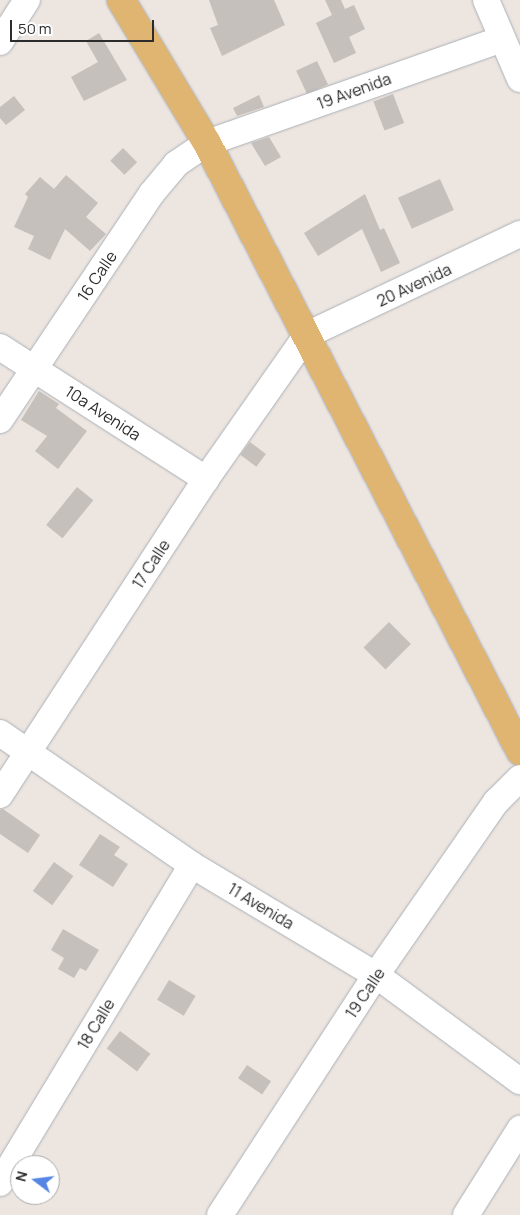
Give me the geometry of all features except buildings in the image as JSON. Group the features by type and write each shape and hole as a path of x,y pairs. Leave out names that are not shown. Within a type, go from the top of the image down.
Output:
{"main road":[{"path":"121,0 207,143 308,335 520,751"}],"street":[{"path":"0,42 27,0"},
{"path":"486,0 513,58"},
{"name":"19 Avenida","path":"207,143 513,58"},
{"name":"16 Calle","path":"0,420 152,193 176,164 207,143"},
{"name":"20 Avenida","path":"308,335 520,234"},
{"name":"17 Calle","path":"0,795 206,480 308,335"},
{"name":"10a Avenida","path":"0,347 206,480"},
{"name":"11 Avenida","path":"0,733 192,865 376,975 520,1081"},
{"name":"19 Calle","path":"220,1215 376,975 496,802 520,778"},
{"name":"18 Calle","path":"0,1183 192,865"},
{"path":"466,1215 520,1129"}]}
